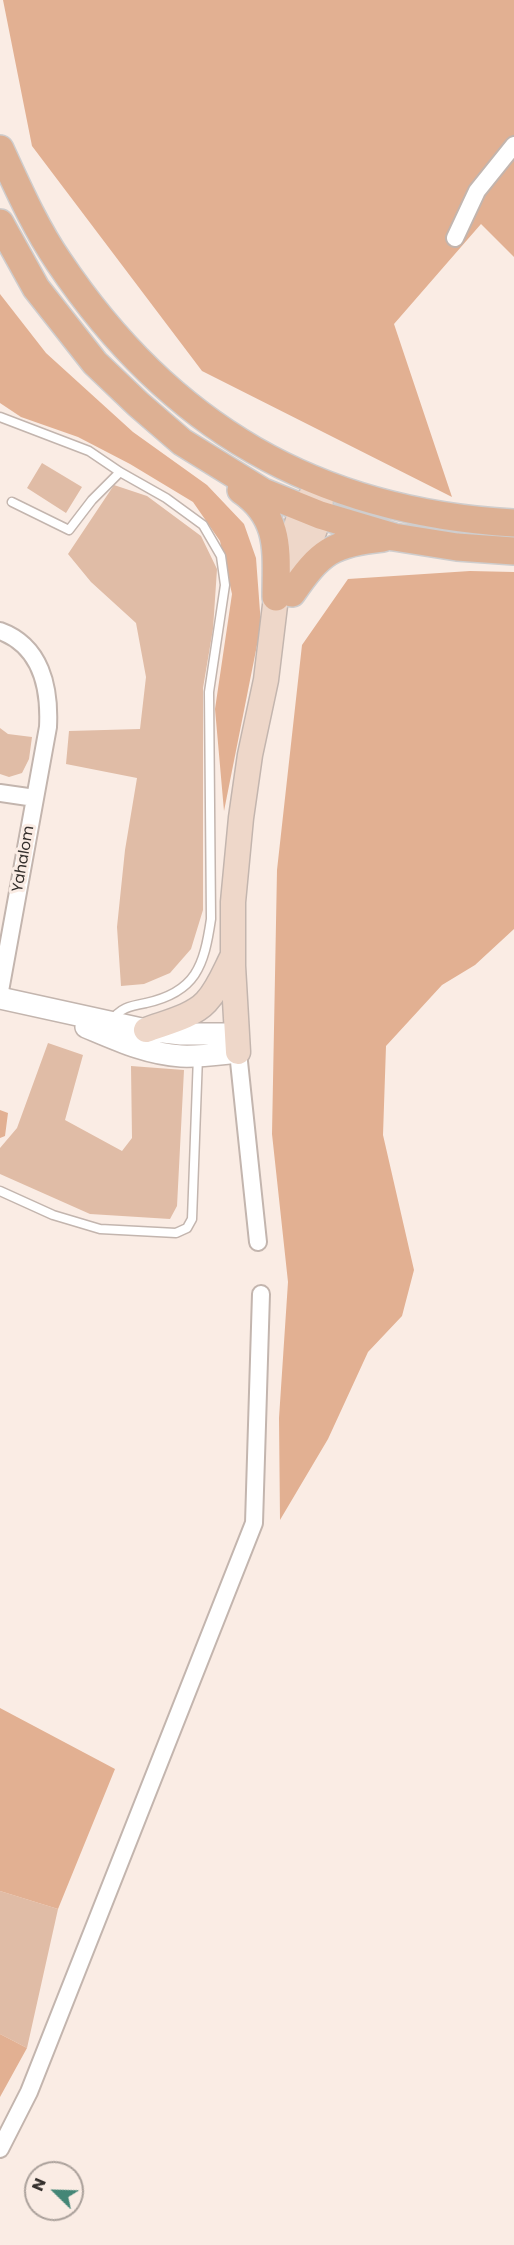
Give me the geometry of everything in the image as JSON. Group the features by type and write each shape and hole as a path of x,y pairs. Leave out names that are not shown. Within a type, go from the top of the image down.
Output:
{"main road":[{"path":"0,149 29,212 58,261 91,308 127,350 168,390 206,421 243,445 321,483 417,511 476,521 514,523"},
{"path":"0,223 53,323 82,364 163,438 243,492 263,510 273,529 284,595"},
{"path":"36,288 95,363 138,404 182,442 263,492 311,512 394,537 457,547 514,551"},
{"path":"237,1043 233,902 250,755 284,595 321,483"},
{"path":"284,595 326,552 351,542 394,537"},
{"path":"146,1030 183,1016 204,1004 217,987 233,955"}],"street":[{"path":"454,238 477,191 514,145"},
{"name":"Yahalom","path":"0,631 8,634 28,649 39,665 46,684 49,706 48,727 0,991"},
{"path":"0,793 35,798"},
{"path":"0,998 146,1030 237,1043"},
{"path":"44,1009 135,1047 183,1057 198,1055 237,1043"},
{"path":"237,1043 258,1242"},
{"path":"0,2149 29,2092 254,1523 261,1294"}],"lane":[{"path":"0,417 89,450 120,472 166,498 202,525 221,556 225,585 209,692 211,919 206,951 190,983 155,1001 129,1006 117,1012 111,1023"},
{"path":"12,502 69,530 92,500 120,472"},
{"path":"0,1191 53,1215 100,1229 176,1233 187,1228 192,1219 198,1055"}],"shaded area":[{"path":"3,0 514,0 514,257 481,224 394,324 452,497 202,371 32,146"},
{"path":"0,294 46,353 133,432 207,485 244,524 256,558 261,625 224,811 215,709 232,594 220,541 193,502 130,464 78,437 21,417 0,403"},
{"path":"42,463 82,487 66,513 27,488"},
{"path":"114,485 147,496 201,536 217,569 213,629 203,688 203,910 191,949 170,973 144,984 121,986 117,927 125,850 137,778 66,764 69,731 140,729 146,677 136,623 91,582 68,554"},
{"path":"470,571 514,572 514,929 475,965 442,985 386,1046 383,1135 414,1270 402,1316 368,1352 328,1439 280,1520 279,1418 288,1282 272,1134 277,870 302,645 348,579"},
{"path":"0,728 8,734 32,737 29,759 22,773 9,777 0,774"},
{"path":"48,1043 83,1055 65,1120 122,1151 132,1138 131,1066 184,1070 177,1206 170,1219 90,1214 0,1174 0,1148 17,1128"},
{"path":"0,1110 8,1113 5,1136 0,1138"},
{"path":"0,1708 115,1769 58,1909 0,1891"},
{"path":"0,1891 58,1909 27,2048 0,2034"},
{"path":"0,2034 27,2048 0,2097"}]}
